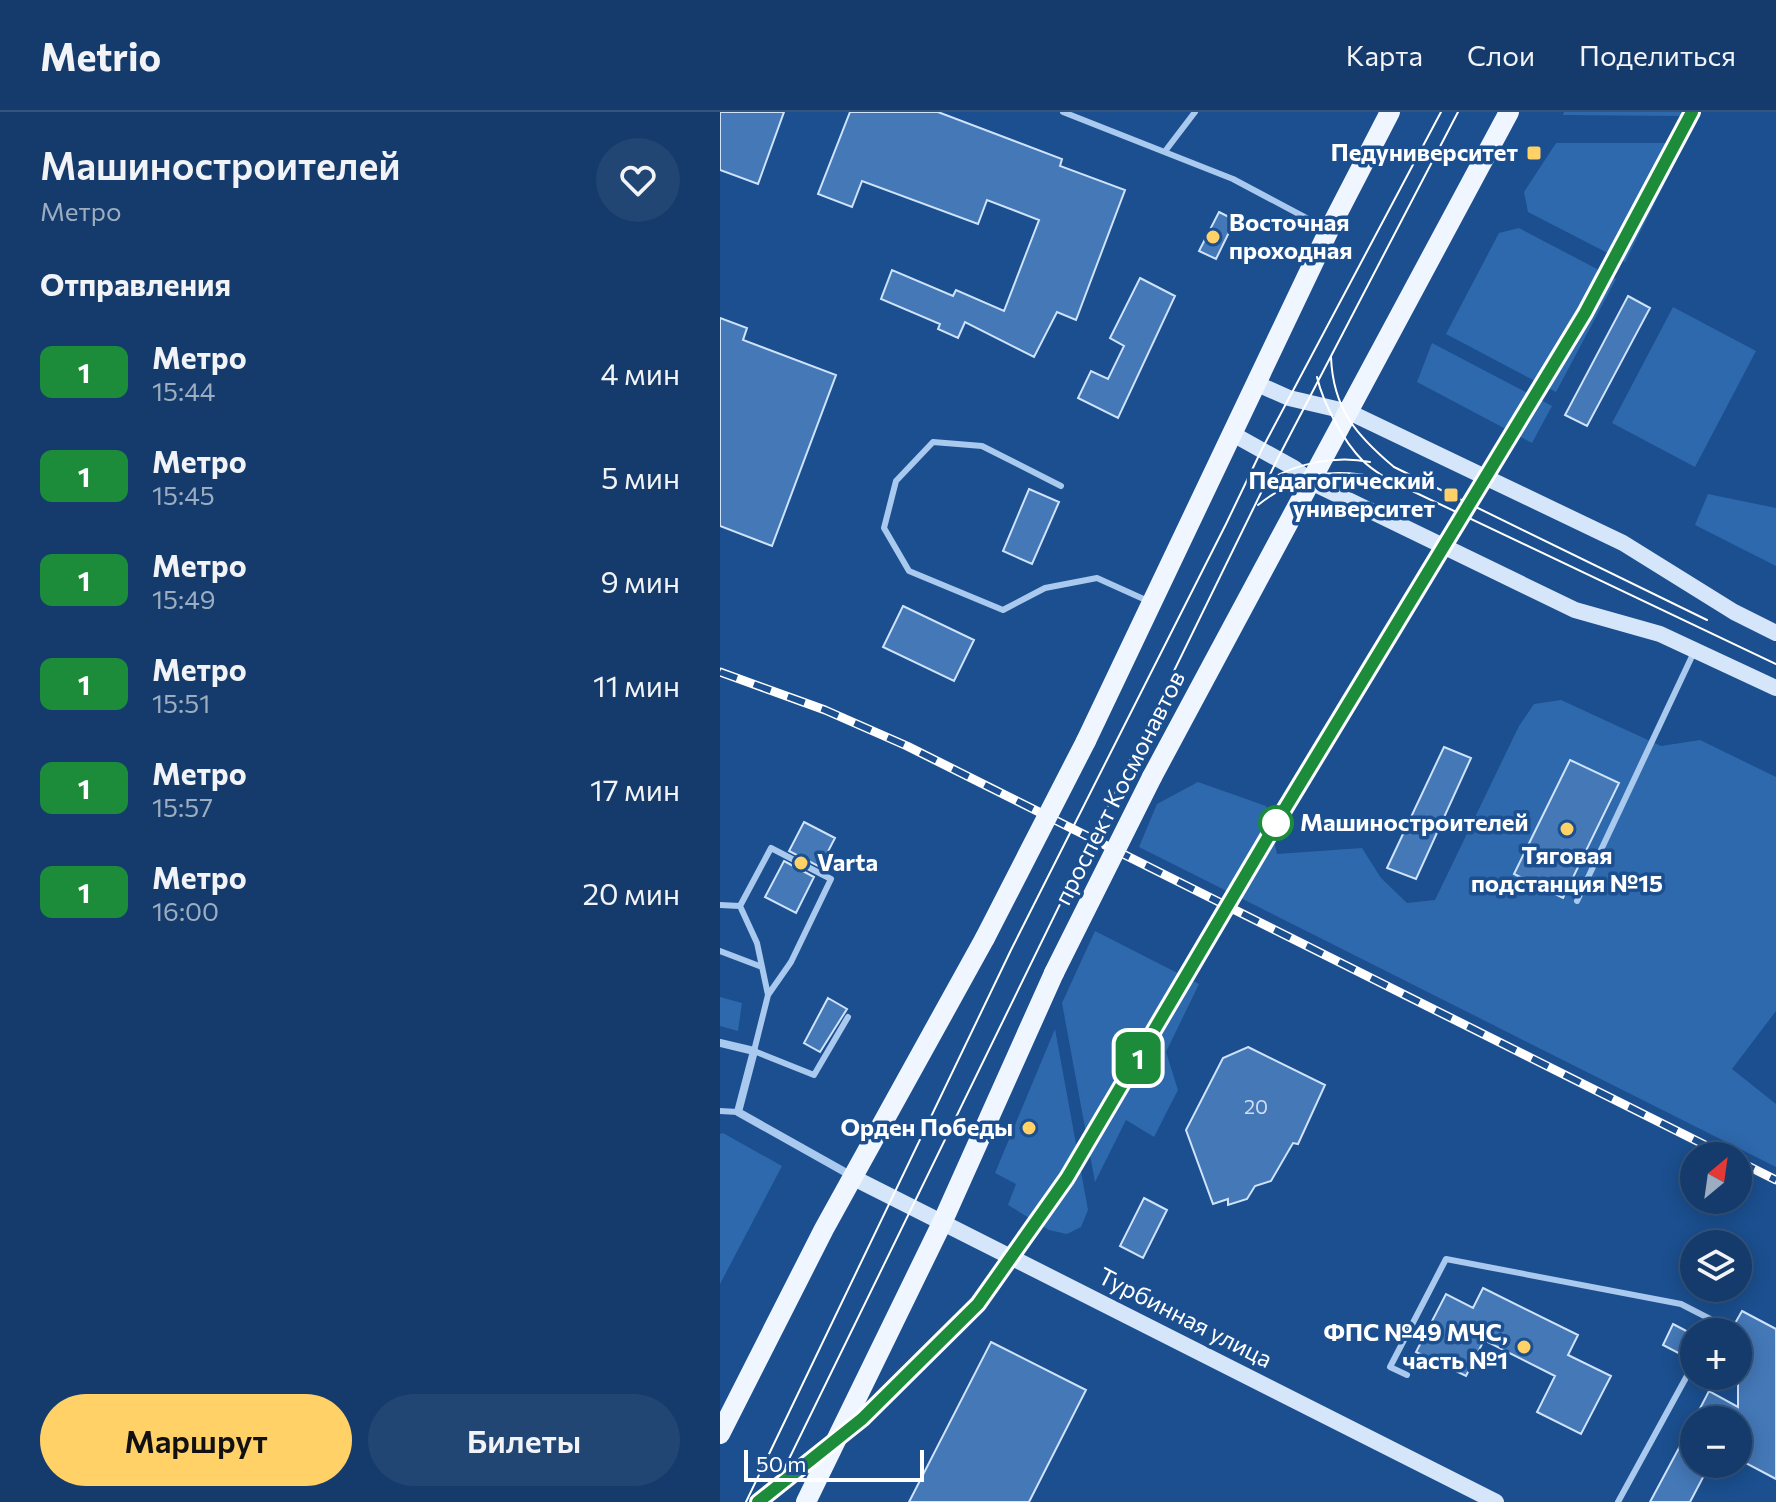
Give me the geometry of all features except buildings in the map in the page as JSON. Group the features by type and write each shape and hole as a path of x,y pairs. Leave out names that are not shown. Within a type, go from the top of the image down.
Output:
{"main road":[{"path":"720,1434 852,1177 985,938 1086,741 1255,383 1390,112"},
{"name":"проспект Космонавтов","path":"806,1502 942,1223 1054,973 1152,777 1509,112"},
{"path":"1255,383 1289,398 1349,412 1623,543 1734,612 1776,633"},
{"path":"1231,433 1286,463 1311,482 1575,610 1660,634 1776,688"},
{"name":"Турбинная улица","path":"852,1177 1496,1502"}],"street":[{"path":"720,1043 754,1051 738,1112 852,1177"}],"lane":[{"path":"1063,112 1166,150 1233,179 1329,230"},
{"path":"1166,150 1195,112"},
{"path":"1061,486 982,446 933,442 896,481 884,528 909,571 1003,610 1045,588 1097,578 1151,602"},
{"path":"1577,901 1696,649"},
{"path":"740,906 771,848 831,879 791,962 768,995 754,1051 814,1075 848,1017"},
{"path":"720,905 740,906"},
{"path":"740,906 757,943 768,995"},
{"path":"720,951 762,967"},
{"path":"720,1111 738,1112"},
{"path":"1407,1375 1390,1367 1446,1259 1681,1304 1708,1318"},
{"path":"1618,1502 1680,1389"}],"shaded area":[{"path":"1564,112 1680,112 1683,116 1563,115"},
{"path":"1556,143 1685,143 1625,262 1528,212 1524,192"},
{"path":"1519,228 1616,279 1556,392 1446,334 1499,233"},
{"path":"1673,307 1756,351 1695,467 1612,423"},
{"path":"1432,343 1552,406 1532,443 1417,382"},
{"path":"1708,494 1776,508 1776,566 1695,525"},
{"path":"1561,700 1661,746 1700,740 1776,777 1776,1011 1732,1069 1776,1104 1776,1167 1752,1155 1752,1142 1726,1142 1139,847 1157,804 1198,782 1266,806 1277,854 1362,848 1381,878 1407,903 1435,900 1519,726 1534,704"},
{"path":"1095,931 1199,984 1166,1052 1178,1090 1154,1137 1126,1120 1095,1182 1062,1003"},
{"path":"720,997 742,1003 738,1031 720,1026"},
{"path":"1055,1029 1088,1210 1081,1227 1067,1234 1049,1230 1008,1205 1016,1184 995,1173"},
{"path":"720,1134 782,1166 720,1284"}],"tram line":[{"path":"746,1502 1011,950 1262,449 1441,112"},
{"path":"768,1502 1278,458 1458,112"},
{"path":"1331,357 1336,392 1349,420 1368,444 1394,467 1707,620"},
{"path":"1317,377 1329,410 1348,443 1366,464 1389,480 1776,664"},
{"path":"1267,481 1291,469 1317,462 1344,459 1370,462"},
{"path":"1258,505 1287,486 1316,475 1346,473 1381,478"}],"railway":[{"path":"720,672 825,710 907,746 1699,1142"},
{"path":"1752,1168 1776,1180"}],"metro line":[{"name":"1","path":"758,1502 862,1419 978,1304 1067,1178 1281,815 1585,313 1692,112"}],"place":[{"name":"Педуниверситет","path":"1534,153"},
{"name":"Восточная проходная","path":"1213,237"},
{"name":"Педагогический университет","path":"1451,495"},
{"name":"Машиностроителей","path":"1276,823"},
{"name":"Тяговая подстанция №15","path":"1567,829"},
{"name":"Varta","path":"801,863"},
{"name":"Орден Победы","path":"1029,1128"},
{"name":"ФПС №49 МЧС, часть №1","path":"1524,1347"}]}
